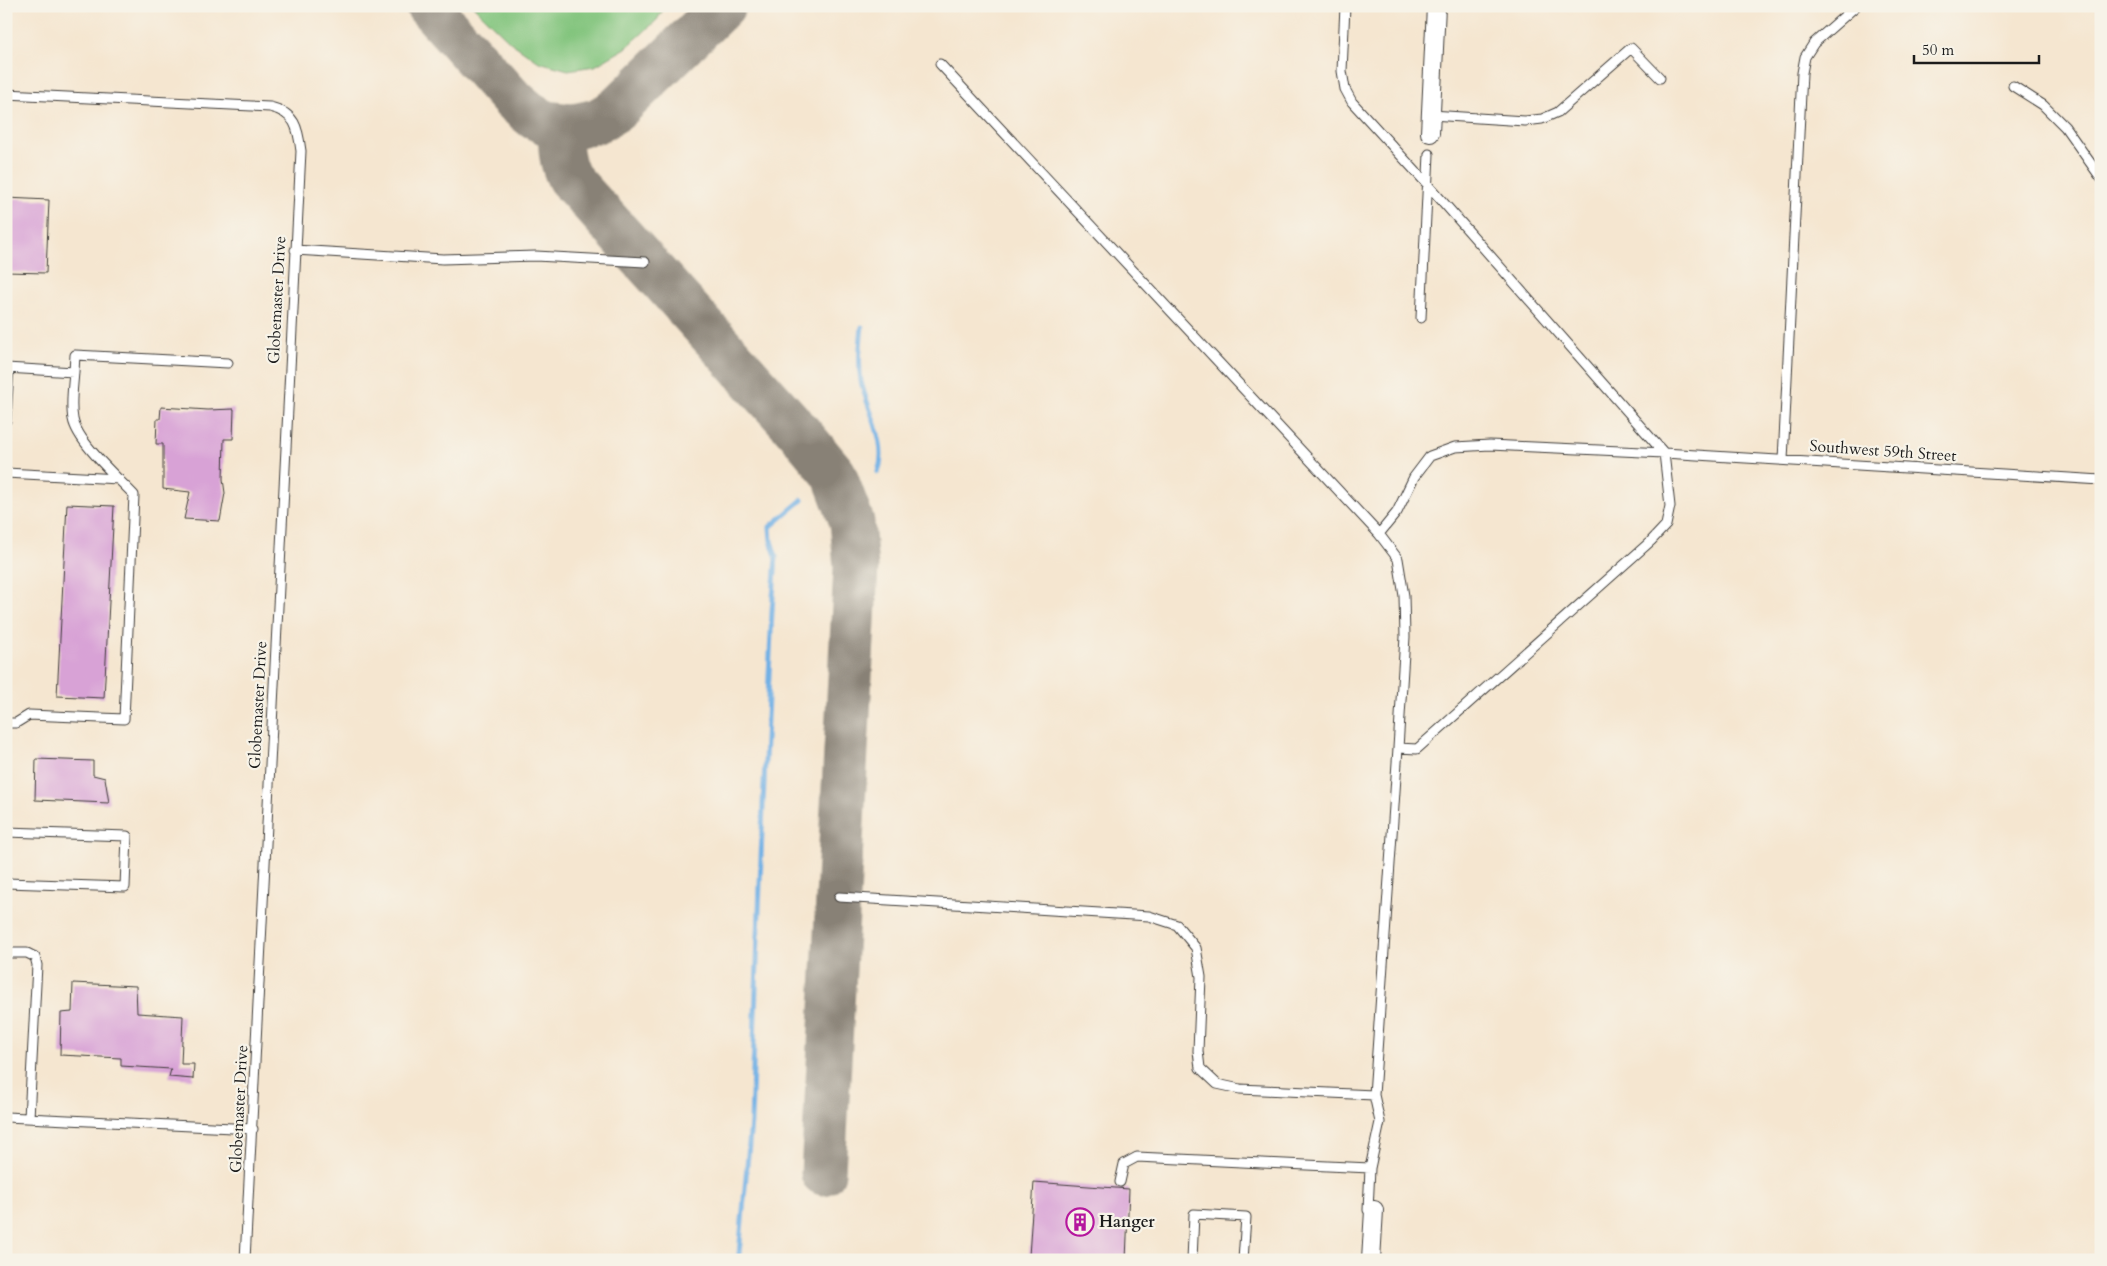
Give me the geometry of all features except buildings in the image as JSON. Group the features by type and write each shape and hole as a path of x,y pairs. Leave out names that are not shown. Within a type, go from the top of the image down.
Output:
{"street":[{"path":"1430,133 1436,6"},
{"path":"1371,1210 1371,1260"}],"lane":[{"path":"1346,6 1342,71 1345,89 1352,102 1428,185 1664,453 1670,506 1666,525 1656,536 1417,749 1398,748"},
{"path":"1783,460 1802,73 1805,56 1814,43 1856,6"},
{"path":"1431,115 1525,121 1542,119 1558,112 1631,48 1660,78"},
{"path":"940,64 1379,534 1398,559 1404,596 1405,637 1374,1094 1380,1122 1370,1168 1371,1210"},
{"path":"2013,86 2043,105 2065,127 2101,178"},
{"name":"Globemaster Drive","path":"6,94 270,106 282,110 290,118 298,131 301,151 245,1260"},
{"path":"1421,318 1429,154"},
{"path":"295,250 443,259 536,256 645,262"},
{"path":"6,723 16,723 29,715 124,720 134,495 79,435 73,420 72,402 75,355 228,363"},
{"path":"6,421 7,368 74,372"},
{"name":"Southwest 59th Street","path":"1379,534 1397,512 1414,477 1430,456 1456,447 1490,445 1664,453 2101,480"},
{"path":"6,473 119,479"},
{"path":"6,832 127,836 125,887 6,883"},
{"path":"839,897 1149,916 1176,924 1196,948 1201,977 1198,1051 1200,1068 1217,1084 1240,1089 1374,1094"},
{"path":"6,952 27,954 35,957 37,965 29,1118"},
{"path":"6,1116 253,1130"},
{"path":"1120,1182 1124,1164 1137,1156 1370,1168"},
{"path":"1192,1260 1194,1214 1246,1217 1243,1260"}],"green space":[{"path":"473,6 665,6 657,20 626,48 595,66 568,70 539,62 510,42"}],"waterway":[{"path":"862,327 860,374 879,438 881,461 878,472"},
{"path":"737,1260 751,1122 763,805 776,556 771,541 770,527 802,500"}],"taxiway":[{"path":"428,6 512,99 534,117 547,123 574,126 597,121 616,110 723,6"},
{"path":"561,126 561,153 569,178 799,432 834,474 852,522 856,567 823,1173"}],"place":[{"name":"Hanger","path":"1080,1222"}]}
